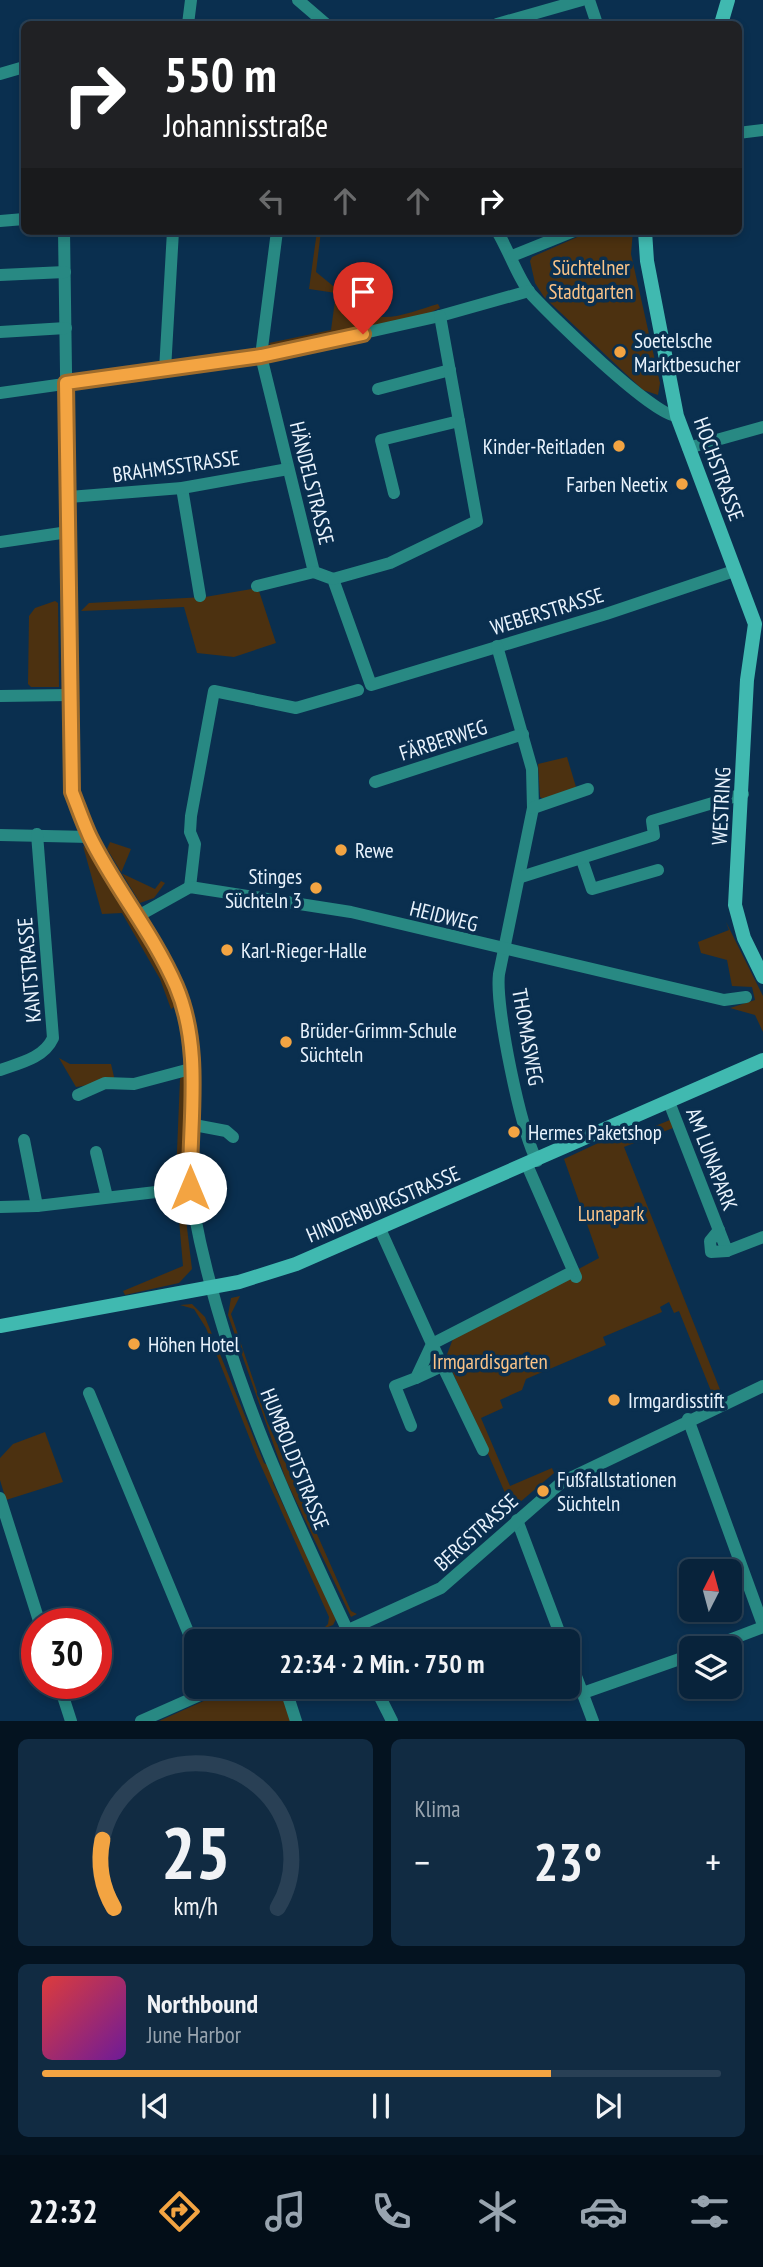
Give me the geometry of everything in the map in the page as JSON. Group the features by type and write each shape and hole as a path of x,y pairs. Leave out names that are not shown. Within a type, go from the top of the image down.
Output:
{"main road":[{"path":"722,21 728,0"},
{"name":"HOCHSTRASSE","path":"645,235 647,261 677,416 759,636"},
{"name":"WESTRING","path":"759,636 747,680 735,905 744,937 763,977"},
{"name":"HINDENBURGSTRASSE","path":"0,1326 239,1282 296,1265 763,1060"}],"street":[{"path":"188,21 191,0"},
{"path":"298,0 322,21"},
{"path":"508,21 582,0"},
{"path":"589,0 596,21"},
{"path":"0,74 21,68"},
{"path":"742,133 763,130"},
{"path":"0,221 21,219"},
{"name":"HUMBOLDTSTRASSE","path":"64,235 72,792 90,837 177,986 188,1027 194,1068 189,1125 190,1188 210,1287 275,1471 348,1629"},
{"path":"165,370 173,235"},
{"path":"261,356 276,235"},
{"path":"499,235 529,291 646,402 671,417 677,416"},
{"path":"512,256 564,235"},
{"path":"0,275 65,272"},
{"path":"0,393 261,356 440,316 529,291"},
{"path":"333,579 390,563 477,521 440,316"},
{"path":"0,332 66,328"},
{"name":"HÄNDELSTRASSE","path":"261,356 314,572 333,579"},
{"path":"378,389 450,370"},
{"path":"394,493 381,440 460,421"},
{"path":"688,448 763,428"},
{"name":"BRAHMSSTRASSE","path":"69,497 182,488 288,468"},
{"path":"182,488 200,596"},
{"path":"0,542 68,532"},
{"name":"WEBERSTRASSE","path":"333,579 371,685 606,614 734,571"},
{"path":"257,586 314,572"},
{"name":"THOMASWEG","path":"432,1344 574,1275 532,1163 499,998 504,951 533,808 532,769 497,646"},
{"path":"138,916 190,887 195,844 190,832 191,816 214,691 296,708 358,690"},
{"path":"0,696 70,695"},
{"name":"FÄRBERWEG","path":"375,782 523,734"},
{"path":"533,808 588,789"},
{"path":"520,877 582,860 654,835 652,821 743,794"},
{"name":"KANTSTRASSE","path":"0,1070 34,1058 49,1047 53,1038 37,834"},
{"path":"0,835 90,837"},
{"path":"582,860 592,889 658,870"},
{"name":"HEIDWEG","path":"190,887 351,912 504,951 724,1000 746,997"},
{"path":"78,1095 104,1083 134,1084 194,1068"},
{"name":"AM LUNAPARK","path":"670,1102 727,1251 763,1237"},
{"path":"189,1125 226,1131 233,1137"},
{"path":"24,1140 37,1206"},
{"path":"96,1152 107,1197"},
{"path":"0,1207 37,1206 190,1188"},
{"path":"380,1229 483,1450"},
{"path":"416,1378 432,1344"},
{"path":"411,1426 395,1386 444,1365"},
{"name":"BERGSTRASSE","path":"364,1629 441,1588 562,1482 688,1419 763,1386"},
{"path":"89,1394 187,1629"},
{"path":"688,1419 763,1626 738,1636"},
{"path":"0,1499 35,1608"},
{"path":"517,1520 558,1629"},
{"path":"583,1693 679,1659"},
{"path":"580,1685 593,1721"},
{"path":"64,1699 71,1721"},
{"path":"141,1721 190,1699"},
{"path":"289,1699 296,1721"},
{"path":"381,1699 392,1721"}],"green space":[{"path":"316,235 321,235 316,272 366,313 392,317 438,304 440,308 423,316 275,349 269,343 331,330 336,293 309,289"},
{"name":"Süchtelner Stadtgarten","path":"582,235 633,235 631,254 660,383 658,395 643,390 544,297 535,283 530,261 532,257"},
{"path":"258,588 276,643 234,657 197,653 184,607 81,611 89,603 205,597"},
{"path":"55,601 58,603 59,687 31,687 28,684 29,616 35,608"},
{"path":"567,757 576,787 545,800 540,797 538,764"},
{"path":"110,842 131,849 121,872 107,849"},
{"path":"83,846 92,851 160,966 176,1006 171,1009 160,979 122,913 102,914"},
{"path":"122,873 155,889 161,881 165,883 154,898 140,903"},
{"path":"726,922 763,996 763,1032 755,1015 730,1008 755,1000 752,987 732,986 727,960 701,953 698,942 729,930"},
{"path":"59,1058 70,1064 111,1064 115,1081 76,1087"},
{"path":"183,1075 189,1075 181,1175 176,1175 180,1079"},
{"name":"Irmgardisgarten","path":"670,1120 673,1128 624,1147 721,1392 713,1396 679,1311 674,1313 669,1302 660,1307 662,1312 603,1337 606,1345 526,1379 522,1390 500,1400 503,1408 481,1418 510,1486 552,1468 554,1473 512,1509 446,1357 454,1336 599,1258 564,1159 624,1131 633,1135"},
{"path":"177,1197 184,1203 192,1269 179,1283 125,1295 123,1291 183,1266"},
{"path":"240,1296 231,1314 267,1421 351,1611 357,1614 351,1617 286,1480 228,1315 231,1298"},
{"path":"192,1304 205,1317 264,1463 272,1472 273,1483 336,1619 333,1625 323,1629 328,1624 329,1617 257,1457 206,1328 194,1309 180,1305"},
{"path":"45,1432 63,1482 6,1500 0,1480 0,1458 13,1444"},
{"path":"208,1699 285,1699 293,1721 159,1721"}],"place":[{"name":"Soetelsche Marktbesucher","path":"620,352"},
{"name":"Kinder-Reitladen","path":"619,446"},
{"name":"Farben Neetix","path":"682,484"},
{"name":"Rewe","path":"341,850"},
{"name":"Stinges Süchteln 3","path":"316,888"},
{"name":"Karl-Rieger-Halle","path":"227,950"},
{"name":"Brüder-Grimm-Schule Süchteln","path":"286,1042"},
{"name":"Hermes Paketshop","path":"514,1132"},
{"name":"Höhen Hotel","path":"134,1344"},
{"name":"Irmgardisstift","path":"614,1400"},
{"name":"Fußfallstationen Süchteln","path":"543,1491"}],"route":[{"path":"190,1188 189,1125 194,1068 188,1027 177,986 90,837 72,792 69,735 66,383 261,356 363,334"}],"park label":[{"name":"Lunapark","path":"611,1213"}]}
